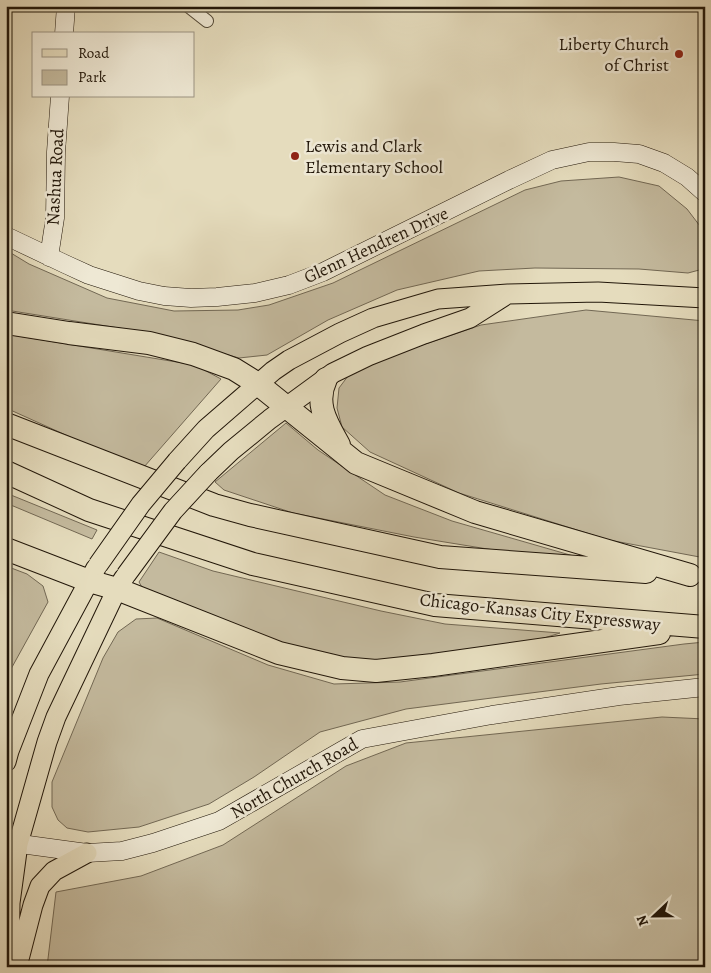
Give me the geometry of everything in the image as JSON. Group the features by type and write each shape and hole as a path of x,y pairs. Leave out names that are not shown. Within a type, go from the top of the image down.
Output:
{"highway":[{"path":"6,323 149,343 193,354 234,369 258,384 356,463 475,512 698,575"},
{"path":"326,379 320,398 323,412 343,452"},
{"path":"6,424 214,505 288,524 440,557 698,575"},
{"name":"Chicago-Kansas City Expressway","path":"6,472 89,510 253,564 329,582 435,605 703,627"},
{"path":"6,549 121,582 279,654 342,668 376,671 433,665 703,627"}],"main road":[{"path":"6,762 38,674 93,573 141,504 176,461 206,429 289,360 340,332 374,318 438,299 508,294 598,292 705,298"},
{"path":"9,967 12,843 47,742 56,717 121,582 173,511 230,451 333,373 368,356 470,318 508,294"},
{"path":"17,967 33,905 40,886 54,871 87,853"}],"street":[{"path":"64,32 66,6"},
{"path":"188,6 207,21"},
{"name":"Nashua Road","path":"49,257 55,218 56,152 60,98"},
{"name":"Glenn Hendren Drive","path":"6,236 89,275 139,291 164,296 217,297 255,293 289,285 323,272 552,160 589,152 639,154 649,157 664,163 687,177 705,193"},
{"name":"North Church Road","path":"12,843 87,853 122,851 153,843 219,821 362,739 511,712 619,696 705,687"}],"green space":[{"path":"619,177 659,186 687,209 705,234 705,266 703,269 688,273 639,269 535,268 479,271 397,290 328,320 267,355 239,358 150,333 6,310 6,250 29,264 107,298 174,311 238,310 269,305 333,283 525,190 561,181"},
{"path":"586,310 705,321 705,558 609,540 459,493 370,452 342,427 337,408 339,388 348,376 384,358 481,325"},
{"path":"6,334 195,365 221,379 144,467 90,446 6,408"},
{"path":"286,423 318,450 385,495 452,521 577,557 506,552 414,537 293,513 224,490 215,482"},
{"path":"6,493 97,530 92,539 6,503"},
{"path":"159,552 213,571 381,611 445,624 560,633 544,638 466,653 356,662 287,646 143,589 139,582"},
{"path":"6,566 27,574 43,586 48,602 6,678"},
{"path":"157,618 268,665 334,684 400,682 705,642 705,674 601,684 406,709 320,732 254,777 209,804 139,827 88,832 67,828 58,820 52,807 52,782 103,658 118,632 136,619"},
{"path":"662,717 705,719 705,967 47,967 56,892 141,876 223,845 346,766 406,743"}],"place":[{"name":"Liberty Church of Christ","path":"679,54"},
{"name":"Lewis and Clark Elementary School","path":"295,156"}]}
